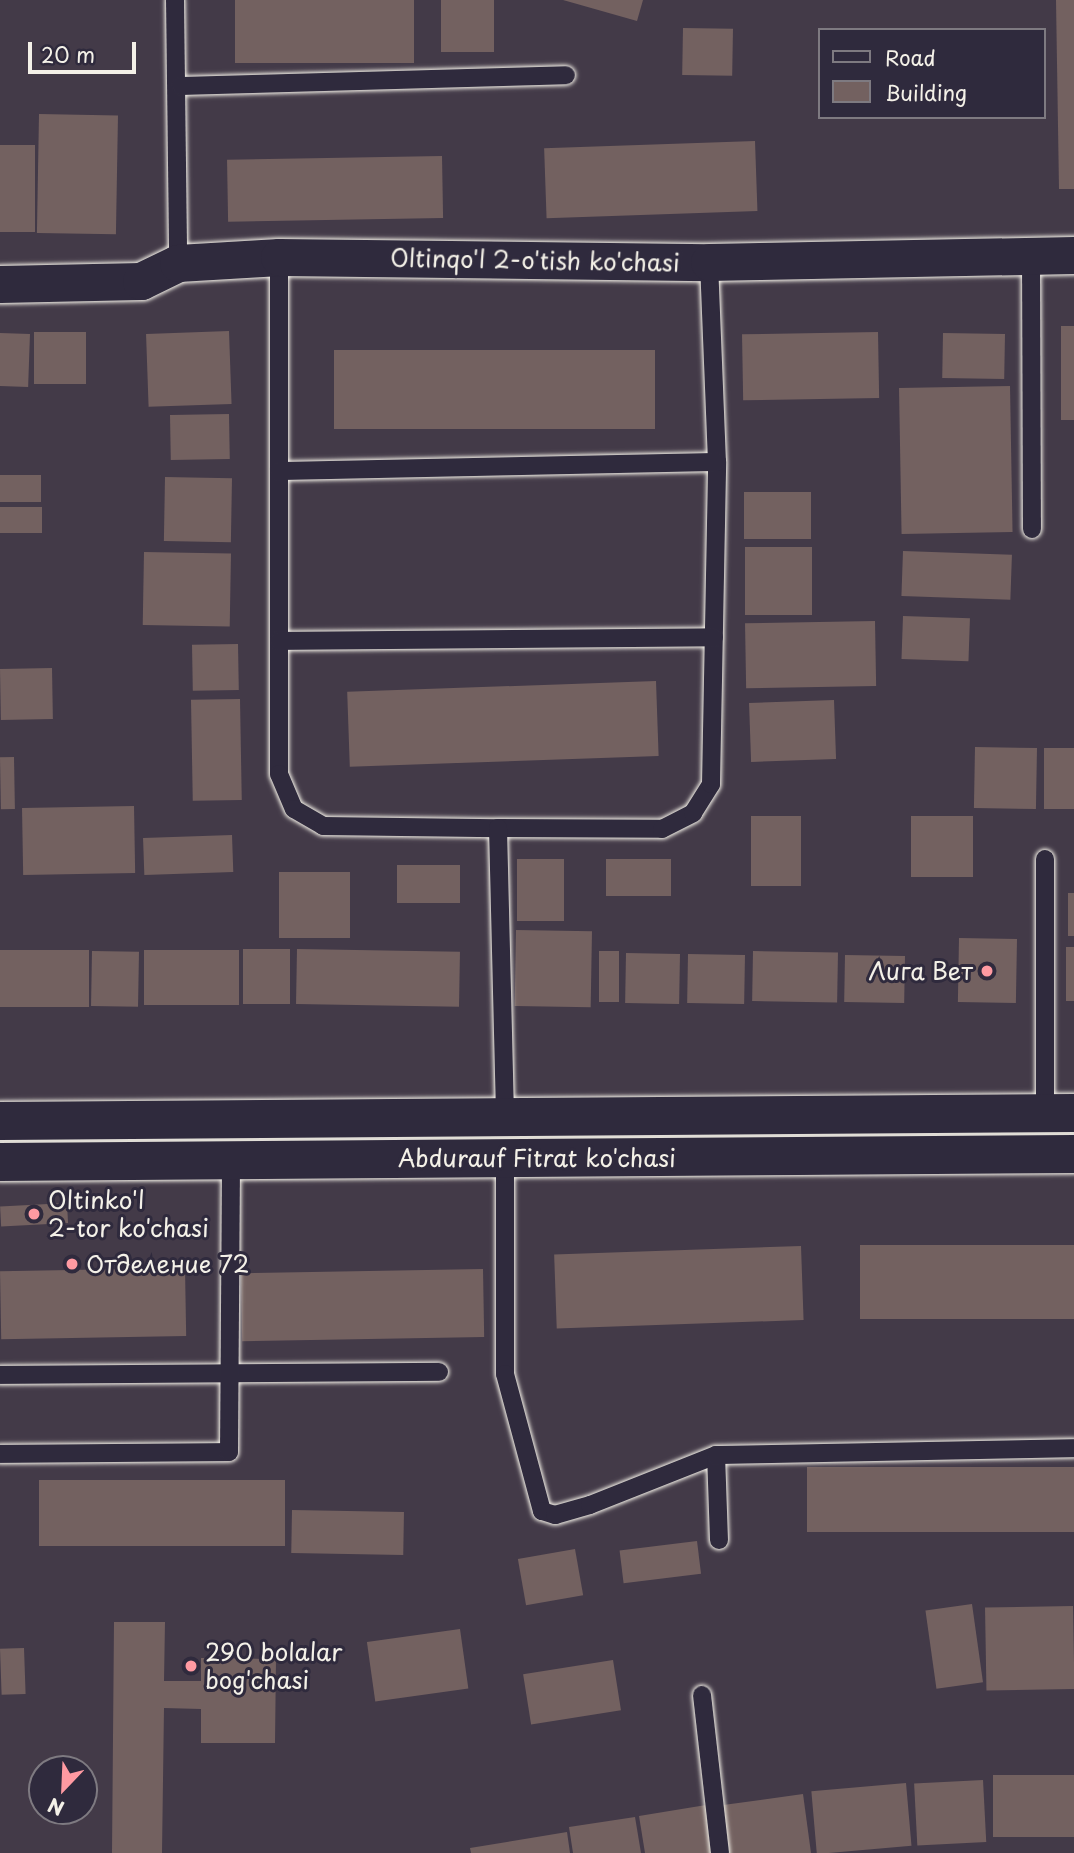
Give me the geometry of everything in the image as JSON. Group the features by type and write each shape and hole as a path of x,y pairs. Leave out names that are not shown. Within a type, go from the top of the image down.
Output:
{"main road":[{"name":"Abdurauf Fitrat ko'chasi","path":"0,1121 1059,1113"},
{"path":"505,1117 505,1158"},
{"name":"Abdurauf Fitrat ko'chasi","path":"0,1162 1074,1154"}],"street":[{"name":"Oltinqo'l 2-o'tish ko'chasi","path":"0,284 141,281 178,263 279,257 709,262 1074,255"}],"lane":[{"path":"175,0 181,86 178,263"},
{"path":"181,86 566,75"},
{"path":"1031,256 1032,529"},
{"path":"279,257 279,774 294,809 323,826 662,829 693,813 711,784 718,462 709,262"},
{"path":"279,471 718,462"},
{"path":"279,641 714,637"},
{"path":"498,828 505,1117"},
{"path":"1045,859 1059,1113"},
{"path":"505,1158 505,1374 542,1511 555,1516 590,1505 716,1455 1074,1448"},
{"path":"0,1454 229,1452 231,1160"},
{"path":"0,1375 439,1373"},
{"path":"716,1455 719,1540"},
{"path":"702,1695 720,1853"}],"building":[{"path":"235,0 414,0 414,63 235,63"},
{"path":"441,0 494,0 494,52 441,52"},
{"path":"563,0 643,0 637,21"},
{"path":"1056,0 1074,0 1074,189 1059,189"},
{"path":"683,28 733,29 732,76 682,75"},
{"path":"39,114 118,115 116,234 37,233"},
{"path":"755,141 757,211 547,218 544,148"},
{"path":"0,145 35,145 35,232 0,232"},
{"path":"442,156 443,218 228,222 227,160"},
{"path":"1061,326 1074,326 1074,420 1061,420"},
{"path":"229,331 232,404 149,407 146,334"},
{"path":"34,332 86,332 86,384 34,384"},
{"path":"878,332 879,398 743,400 742,334"},
{"path":"0,333 30,334 28,387 0,386"},
{"path":"943,333 1005,334 1004,379 942,378"},
{"path":"334,350 655,350 655,429 334,429"},
{"path":"1010,386 1013,532 902,534 899,388"},
{"path":"229,414 230,459 171,460 170,415"},
{"path":"0,475 41,475 41,502 0,502"},
{"path":"165,477 232,478 231,542 164,541"},
{"path":"744,492 811,492 811,539 744,539"},
{"path":"0,507 42,507 42,533 0,533"},
{"path":"745,547 812,547 812,615 745,615"},
{"path":"903,551 1012,555 1010,600 901,596"},
{"path":"144,552 231,554 230,627 143,625"},
{"path":"903,616 970,618 968,661 901,659"},
{"path":"875,621 876,686 746,688 745,623"},
{"path":"238,644 239,690 193,691 192,645"},
{"path":"52,668 53,719 1,720 0,669"},
{"path":"656,681 659,756 350,767 347,692"},
{"path":"240,699 242,800 193,801 191,700"},
{"path":"834,700 836,759 751,762 749,703"},
{"path":"975,747 1037,748 1036,809 974,808"},
{"path":"1044,748 1074,748 1074,809 1044,809"},
{"path":"0,757 14,757 15,809 1,809"},
{"path":"134,806 135,873 23,875 22,808"},
{"path":"751,816 801,816 801,886 751,886"},
{"path":"911,816 973,816 973,877 911,877"},
{"path":"232,835 233,872 144,875 143,838"},
{"path":"517,859 564,859 564,921 517,921"},
{"path":"606,859 671,859 671,896 606,896"},
{"path":"397,865 460,865 460,903 397,903"},
{"path":"279,872 350,872 350,938 279,938"},
{"path":"1068,893 1074,893 1074,936 1068,936"},
{"path":"516,930 592,931 591,1007 515,1006"},
{"name":"Лига Вет","path":"959,938 1017,939 1016,1003 958,1002"},
{"path":"1066,947 1074,947 1074,1001 1066,1001"},
{"path":"243,949 290,949 290,1004 243,1004"},
{"path":"297,949 460,952 459,1007 296,1004"},
{"path":"0,950 89,950 89,1007 0,1007"},
{"path":"144,950 239,950 239,1005 144,1005"},
{"path":"92,951 139,952 138,1007 91,1006"},
{"path":"599,951 619,951 619,1002 599,1002"},
{"path":"753,951 838,952 837,1002 752,1001"},
{"path":"626,953 680,954 679,1004 625,1003"},
{"path":"688,954 745,955 744,1004 687,1003"},
{"path":"845,955 905,956 904,1003 844,1002"},
{"name":"Oltinko'l 2-tor ko'chasi","path":"67,1203 68,1223 1,1226 0,1207"},
{"path":"860,1245 1074,1245 1074,1319 860,1319"},
{"path":"801,1246 804,1320 557,1329 554,1255"},
{"path":"185,1268 186,1336 1,1339 0,1271"},
{"path":"483,1269 484,1337 242,1341 241,1273"},
{"path":"807,1467 1074,1467 1074,1532 807,1532"},
{"path":"39,1480 285,1480 285,1546 39,1546"},
{"path":"292,1510 404,1512 403,1555 291,1553"},
{"path":"697,1541 701,1574 624,1583 620,1551"},
{"path":"575,1549 583,1595 526,1605 518,1559"},
{"path":"972,1604 983,1682 936,1689 925,1611"},
{"path":"1073,1606 1074,1689 986,1691 985,1608"},
{"path":"114,1622 165,1622 164,1681 201,1681 201,1658 276,1659 275,1743 201,1743 201,1709 164,1708 162,1853 112,1853"},
{"path":"460,1629 468,1688 375,1701 367,1642"},
{"path":"24,1648 26,1694 2,1695 0,1649"},
{"path":"613,1660 621,1710 531,1725 523,1674"},
{"path":"993,1775 1074,1775 1074,1837 993,1837"},
{"path":"983,1780 986,1842 917,1846 914,1784"},
{"path":"906,1783 911,1846 817,1853 811,1791"},
{"path":"803,1794 811,1853 723,1853 716,1806"},
{"path":"706,1805 713,1853 645,1853 639,1816"},
{"path":"635,1817 641,1853 573,1853 569,1827"},
{"path":"567,1832 570,1853 471,1853 470,1848"}],"place":[{"name":"Лига Вет","path":"987,971"},
{"name":"Oltinko'l 2-tor ko'chasi","path":"34,1214"},
{"name":"Отделение 72","path":"72,1264"},
{"name":"290 bolalar bog'chasi","path":"191,1666"}]}
